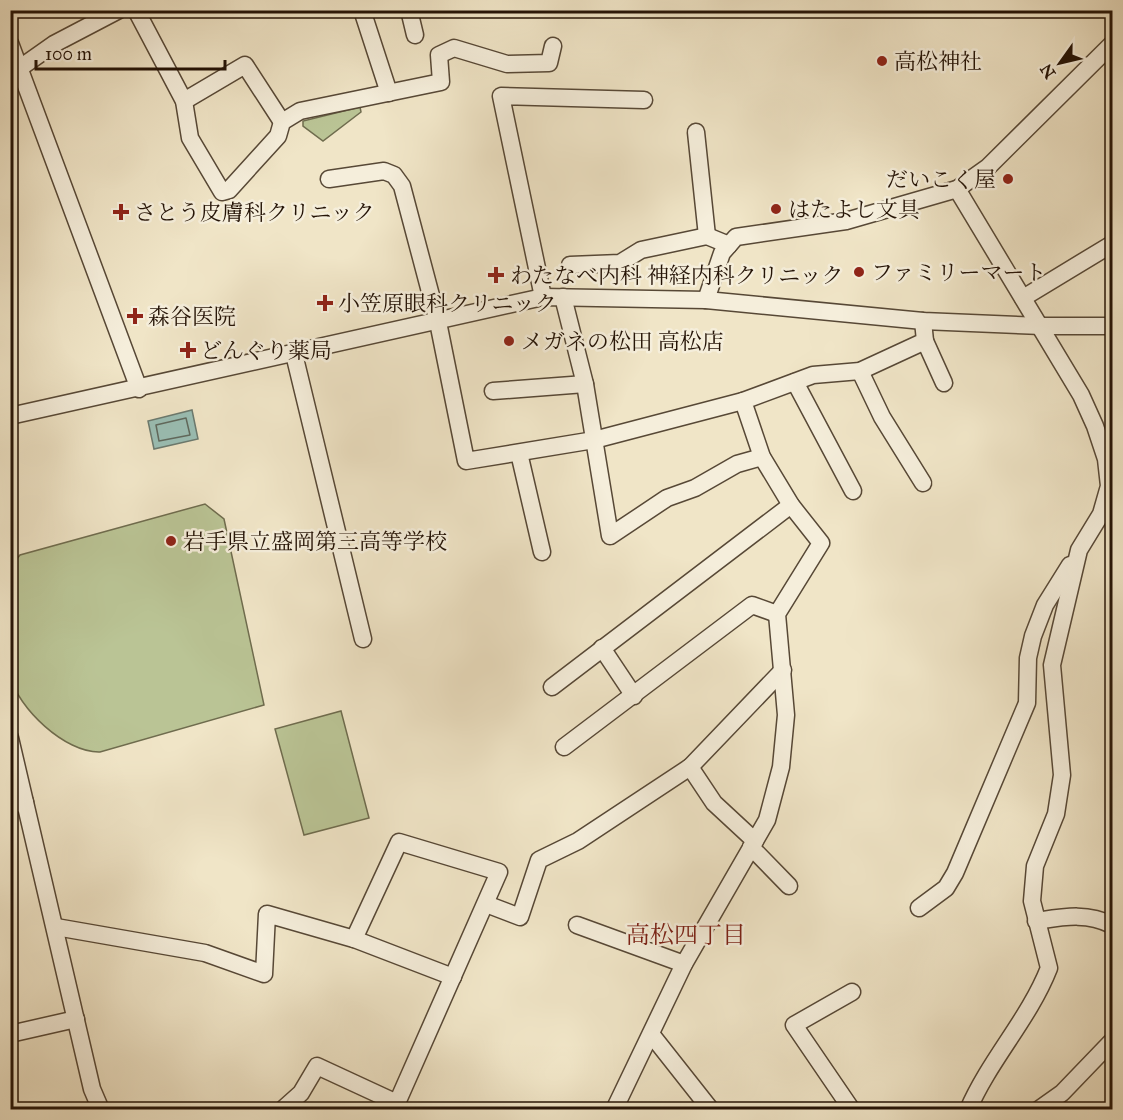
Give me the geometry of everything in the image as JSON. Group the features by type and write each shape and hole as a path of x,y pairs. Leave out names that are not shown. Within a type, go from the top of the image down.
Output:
{"street":[{"path":"136,10 184,101 190,138 222,192 229,190 278,136 282,122 300,111 441,82 439,55 454,48 507,64 549,63 553,46"},
{"path":"362,10 389,93"},
{"path":"409,10 415,35"},
{"path":"15,71 54,44 115,11"},
{"path":"10,43 15,71 139,389"},
{"path":"706,300 722,253 736,237 846,221 957,189 988,166 1113,44"},
{"path":"184,101 245,66 282,122"},
{"path":"543,297 501,96 644,100"},
{"path":"696,132 707,236"},
{"path":"329,179 384,171 394,175 402,186 438,322 466,461 594,440 743,401 813,375 860,371 925,341"},
{"path":"919,908 946,888 955,873 1027,703 1028,658 1037,626 1046,605 1101,514 1109,486 1106,459 1081,395 1042,326 957,189"},
{"path":"570,265 620,263 641,250 707,236 729,245"},
{"path":"1023,298 1113,244"},
{"path":"10,416 543,297 706,300 923,321 1042,326 1113,326"},
{"path":"563,297 585,384 610,536 667,498 695,488 737,464 762,457"},
{"path":"923,321 925,341 944,383"},
{"path":"294,354 363,639"},
{"path":"860,371 882,417 923,483"},
{"path":"795,382 853,491"},
{"path":"494,391 585,384"},
{"path":"614,1110 684,964 767,820 781,767 786,716 777,614 821,543 791,505 762,457 743,401"},
{"path":"519,453 542,552"},
{"path":"552,687 791,505"},
{"path":"968,1110 981,1079 1025,1015 1049,968 1032,901 1035,866 1056,814 1062,775 1052,666 1079,550"},
{"path":"564,747 752,605 777,614"},
{"path":"602,648 634,696"},
{"path":"486,903 520,917 539,860 579,841 690,767 783,670"},
{"path":"12,747 18,803 56,927 92,1089 101,1110"},
{"path":"690,767 714,803 789,886"},
{"path":"282,1110 301,1093 317,1066 397,1102 499,872 399,842 354,939"},
{"path":"56,927 205,953 264,974 267,914 354,939 453,977"},
{"path":"1036,921 1075,916 1098,917 1113,925"},
{"path":"577,925 684,964"},
{"path":"852,992 794,1025 852,1110"},
{"path":"10,1034 76,1019"},
{"path":"651,1034 711,1110"},
{"path":"1038,1110 1062,1093 1113,1041"}],"green space":[{"path":"360,107 361,112 323,141 303,126 303,121"},
{"path":"205,504 224,519 264,705 100,752 72,745 58,737 23,702 10,676 11,566 20,555"},
{"path":"341,711 369,818 304,835 275,729"}],"water":[{"path":"192,410 198,439 154,449 148,421"}],"place":[{"name":"高松神社","path":"882,61"},
{"name":"だいこく屋","path":"1008,179"},
{"name":"はたよし文具","path":"776,209"},
{"name":"さとう皮膚科クリニック","path":"121,212"},
{"name":"ファミリーマート","path":"859,272"},
{"name":"わたなべ内科 神経内科クリニック","path":"496,275"},
{"name":"小笠原眼科クリニック","path":"325,303"},
{"name":"森谷医院","path":"135,316"},
{"name":"メガネの松田 高松店","path":"509,341"},
{"name":"どんぐり薬局","path":"188,350"},
{"name":"岩手県立盛岡第三高等学校","path":"171,541"}],"district":[{"name":"高松四丁目","path":"686,935"}]}
